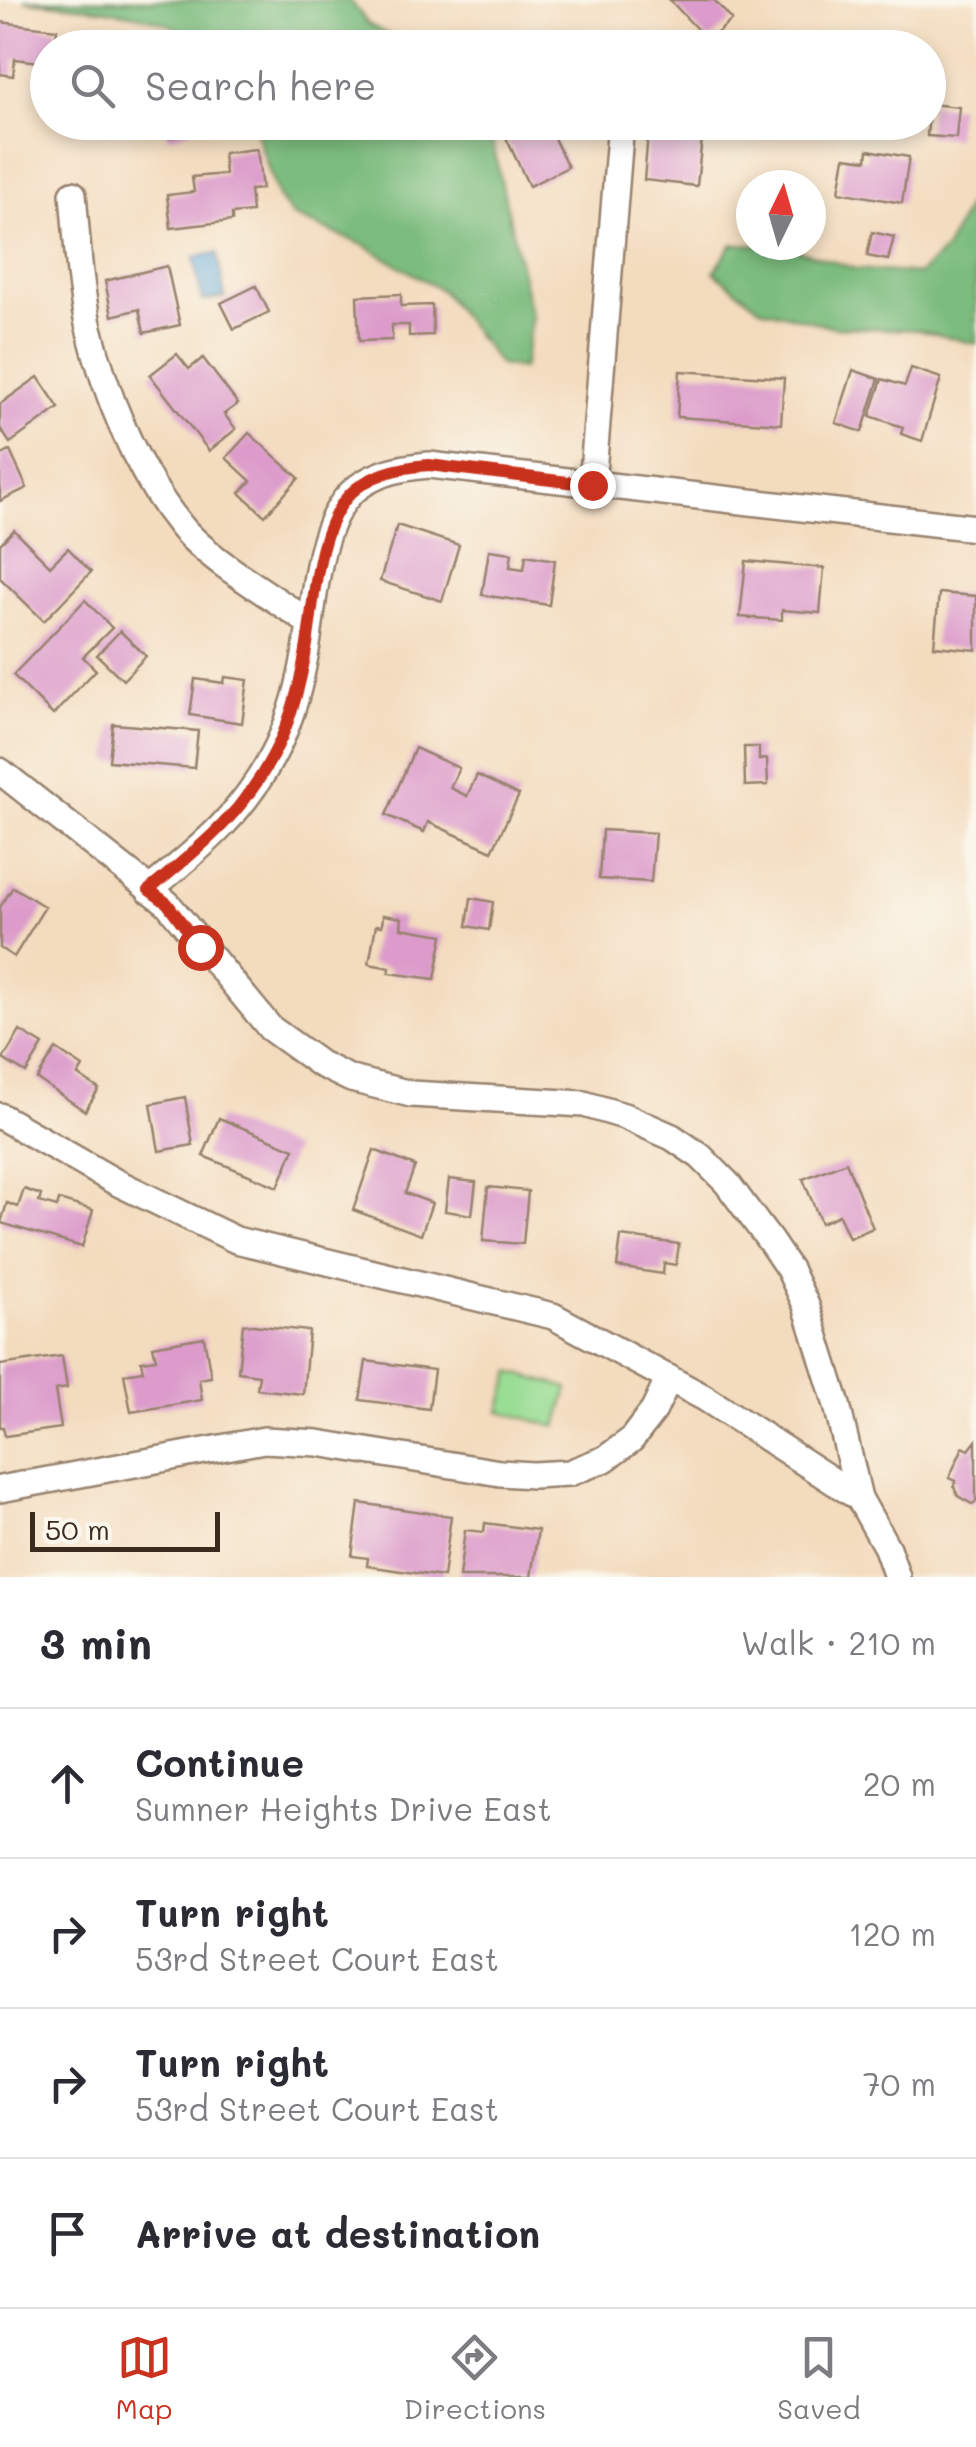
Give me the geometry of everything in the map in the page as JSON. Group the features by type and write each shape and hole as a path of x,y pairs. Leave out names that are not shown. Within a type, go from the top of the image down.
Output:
{"street":[{"path":"592,485 621,140"},
{"path":"73,194 88,323 122,427 139,459 182,527 308,622"},
{"path":"149,890 221,830 273,755 289,717 305,658 319,567 331,529 348,496 370,479 402,467 429,465 976,528"},
{"path":"0,771 167,903 270,1028 320,1064 351,1079 411,1094 584,1104 672,1137 700,1156 727,1183 770,1241 806,1305 837,1405 859,1498 898,1577"},
{"path":"0,1116 114,1181 236,1240 553,1316 770,1437 859,1498"},
{"path":"0,1490 264,1440 318,1443 532,1476 569,1473 605,1458 631,1440 654,1410 670,1378"}],"green space":[{"path":"24,0 350,0 368,24 379,30 179,30 145,17"},
{"path":"259,140 492,140 532,318 523,369 500,365 442,291 364,245 292,216 278,197"},
{"path":"976,189 976,344 918,330 834,327 760,308 714,272 732,244 736,244 736,260 826,259 856,269 919,274 945,250"},
{"path":"511,1372 568,1388 557,1427 500,1411"}],"water":[{"path":"217,253 225,297 202,301 194,257"}],"building":[{"path":"670,0 714,0 732,20 721,30 698,30"},
{"path":"0,22 57,29 30,30 30,61 15,59 13,76 0,74"},
{"path":"946,106 959,107 956,138 946,137"},
{"path":"507,140 555,140 568,167 529,186"},
{"path":"647,140 702,140 697,186 644,180"},
{"path":"257,149 262,189 250,190 252,212 232,214 232,221 171,228 167,195 194,192 192,177 225,174 223,153"},
{"path":"868,150 909,157 902,203 839,192 845,157 867,160"},
{"path":"872,232 894,237 888,260 867,256"},
{"path":"167,266 180,325 144,333 139,309 112,316 105,281"},
{"path":"256,286 269,312 234,329 221,303"},
{"path":"401,294 401,306 432,305 433,335 409,336 409,325 392,325 392,340 359,341 357,296"},
{"path":"177,354 189,369 203,358 238,404 224,414 236,429 209,451 150,375"},
{"path":"911,368 941,378 922,441 901,434 903,427 870,416 882,379 905,386"},
{"path":"853,370 879,379 862,432 836,423"},
{"path":"680,371 784,378 781,424 677,417"},
{"path":"38,377 59,408 10,443 0,428 0,404"},
{"path":"249,433 299,478 265,516 240,493 251,481 226,458"},
{"path":"10,451 27,488 0,501 0,456"},
{"path":"397,525 459,545 442,601 380,581"},
{"path":"14,530 50,566 68,548 91,572 44,621 0,578 0,544"},
{"path":"489,550 512,553 510,567 524,569 526,555 555,560 549,605 482,595"},
{"path":"746,561 824,568 820,613 782,610 782,620 740,617"},
{"path":"939,593 976,596 976,650 934,646"},
{"path":"85,600 112,628 83,657 96,670 53,715 13,675"},
{"path":"120,631 146,656 123,680 97,655"},
{"path":"225,677 248,680 242,723 190,715 195,679 224,683"},
{"path":"113,724 198,731 194,768 109,761"},
{"path":"744,747 759,747 759,760 767,759 768,785 745,786"},
{"path":"415,748 459,768 450,788 467,796 477,775 519,795 492,851 428,822 424,832 386,815"},
{"path":"602,830 655,833 651,882 599,879"},
{"path":"13,887 45,907 14,957 0,948 0,907"},
{"path":"471,898 493,902 489,930 467,926"},
{"path":"383,915 402,918 401,928 443,935 435,979 389,973 390,968 369,964 376,925 382,926"},
{"path":"20,1031 43,1045 26,1073 3,1059"},
{"path":"56,1049 83,1067 78,1075 99,1089 85,1111 37,1079"},
{"path":"185,1097 193,1145 159,1151 151,1104"},
{"path":"219,1118 294,1149 278,1187 203,1156"},
{"path":"374,1150 415,1166 405,1193 432,1203 421,1235 353,1210"},
{"path":"846,1162 873,1228 849,1238 839,1215 821,1223 803,1179"},
{"path":"449,1179 476,1182 472,1215 445,1211"},
{"path":"488,1187 528,1191 523,1244 483,1241"},
{"path":"24,1189 41,1195 39,1202 57,1207 59,1200 93,1210 82,1247 1,1223 7,1203 18,1207"},
{"path":"621,1236 679,1244 676,1265 664,1263 663,1274 617,1267"},
{"path":"243,1324 309,1331 303,1394 257,1389 259,1375 238,1372"},
{"path":"204,1337 211,1377 199,1379 202,1400 131,1412 124,1374 143,1371 141,1361 156,1359 153,1346"},
{"path":"62,1356 67,1388 55,1390 61,1428 5,1436 0,1427 0,1365"},
{"path":"366,1361 434,1370 429,1409 360,1400"},
{"path":"976,1441 976,1502 972,1504 958,1496 956,1481 949,1478 963,1447 969,1450"},
{"path":"359,1503 451,1516 443,1577 367,1566 368,1558 352,1556"},
{"path":"485,1523 538,1530 531,1577 459,1577 465,1530 484,1532"}],"route":[{"path":"200,947 167,903 149,890 221,830 273,755 289,717 305,658 319,567 331,529 348,496 370,479 402,467 429,465 592,485"}]}
